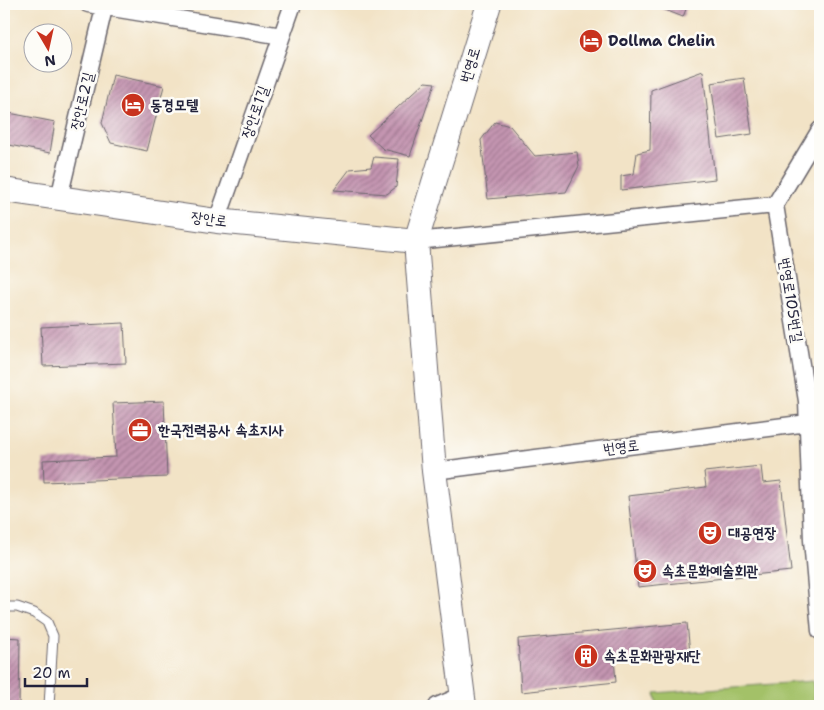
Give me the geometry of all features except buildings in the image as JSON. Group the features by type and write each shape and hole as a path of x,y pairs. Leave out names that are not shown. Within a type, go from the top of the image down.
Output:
{"main road":[{"name":"번영로","path":"463,701 434,471 416,241 489,4"},
{"name":"장안로","path":"4,190 217,221 416,241"}],"street":[{"path":"88,4 105,5 282,36"},
{"name":"장안로1길","path":"217,221 293,4"},
{"name":"장안로2길","path":"59,198 105,5"},
{"path":"416,241 775,205 820,132"},
{"name":"번영로105번길","path":"775,205 807,401 812,540 820,631"},
{"name":"번영로","path":"434,471 808,423"},
{"path":"437,706 463,701"}],"lane":[{"path":"820,132 811,153 820,155"},
{"path":"4,607 17,608 34,613 46,622 53,636 49,706"}],"green space":[{"path":"813,681 815,706 657,706 655,693"}],"place":[{"name":"Dollma Chelin","path":"591,41"},
{"name":"동경모텔","path":"133,105"},
{"name":"한국전력공사 속초지사","path":"140,430"},
{"name":"대공연장","path":"710,533"},
{"name":"속초문화예술회관","path":"645,571"},
{"name":"속초문화관광재단","path":"586,656"}]}
